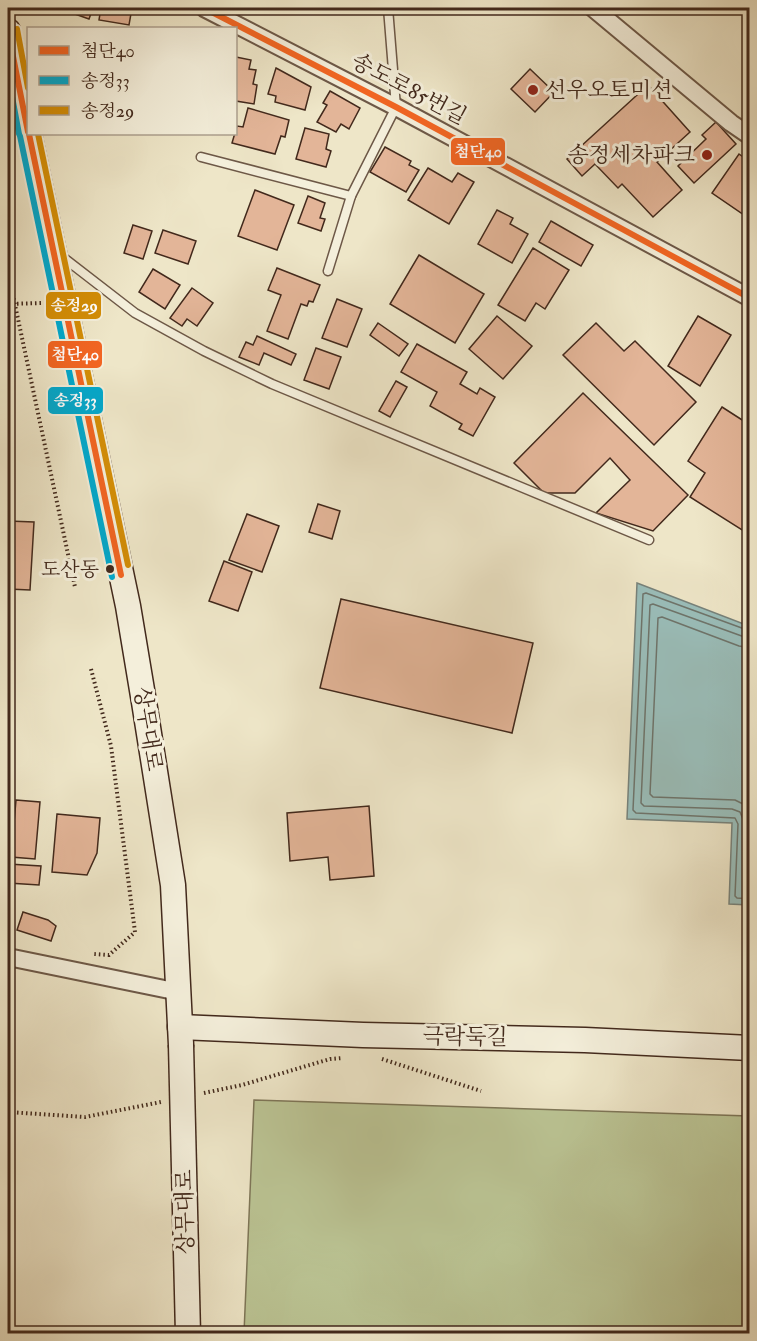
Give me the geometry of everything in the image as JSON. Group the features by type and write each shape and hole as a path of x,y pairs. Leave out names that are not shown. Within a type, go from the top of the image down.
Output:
{"main road":[{"name":"상무대로","path":"8,31 27,123"},
{"name":"상무대로","path":"29,135 128,606 173,885 179,992 189,1334"},
{"name":"극락둑길","path":"180,1036 363,1035 585,1040 750,1048"}],"street":[{"name":"송도로85번길","path":"204,8 396,107 750,298"},
{"path":"593,8 731,123 750,136"},
{"path":"8,957 179,992"}],"lane":[{"path":"328,271 351,196 396,107 388,8"},
{"path":"201,157 351,196"},
{"path":"53,250 135,313 204,351 272,384 649,540"}],"path":[{"path":"8,272 75,587"},
{"path":"8,304 63,302"},
{"path":"90,954 109,955 135,932 111,746 91,669"},
{"path":"197,1094 242,1085 330,1059 348,1058"},
{"path":"374,1059 382,1059 481,1091"},
{"path":"8,1112 85,1117 163,1101"}],"green space":[{"path":"254,1100 749,1116 749,1333 244,1333"}],"water":[{"path":"637,583 749,626 749,905 729,904 732,823 627,819"}],"building":[{"path":"58,8 93,8 89,19"},
{"path":"101,8 132,8 129,25 99,20"},
{"path":"237,57 251,60 249,69 256,70 253,84 257,85 254,104 237,101"},
{"path":"276,68 311,87 305,110 275,102 276,96 268,94"},
{"name":"선우오토미션","path":"530,69 554,92 535,112 511,89"},
{"path":"648,85 690,132 657,162 682,190 653,217 622,184 618,188 595,164 582,176 567,159"},
{"path":"330,91 360,108 349,129 341,124 336,132 317,122 327,105 323,103"},
{"path":"248,108 289,120 285,137 281,136 275,154 232,143 234,135 237,135 237,126 243,127"},
{"name":"송정세차파크","path":"716,122 736,144 694,183 678,166 706,139 702,135"},
{"path":"305,128 329,134 326,149 331,151 326,167 296,159"},
{"path":"385,147 411,161 409,165 419,170 406,192 370,172"},
{"path":"739,154 750,162 750,219 712,193"},
{"path":"428,168 452,182 458,173 474,182 449,224 408,200"},
{"path":"255,190 294,205 277,250 238,236"},
{"path":"308,196 325,203 320,218 325,219 321,231 298,223"},
{"path":"497,210 513,218 510,224 528,234 512,263 478,244"},
{"path":"551,221 593,245 581,266 539,242"},
{"path":"133,225 152,231 143,259 124,253"},
{"path":"163,230 196,241 188,264 155,253"},
{"path":"533,248 569,270 545,309 536,303 525,321 498,305"},
{"path":"419,255 484,294 455,343 390,304"},
{"path":"277,268 320,285 313,302 309,301 307,306 301,304 288,339 267,331 281,295 268,290"},
{"path":"153,269 180,285 165,309 139,292"},
{"path":"192,288 213,303 197,326 187,319 182,326 170,318"},
{"path":"337,299 362,309 347,347 322,338"},
{"path":"497,316 532,346 503,379 469,349"},
{"path":"698,316 731,335 700,386 668,366"},
{"path":"378,323 408,344 399,356 370,335"},
{"path":"596,323 624,351 635,341 696,402 654,445 563,355"},
{"path":"257,336 296,354 291,365 264,353 259,365 239,357 246,342 253,345"},
{"path":"417,344 467,372 460,384 477,394 480,388 495,397 473,436 459,429 462,424 430,406 437,392 401,372"},
{"path":"316,348 341,357 329,389 304,380"},
{"path":"396,381 407,387 390,417 379,411"},
{"path":"583,393 688,495 653,531 596,513 630,480 610,458 575,493 544,493 514,463"},
{"path":"722,407 750,425 750,535 690,497 705,473 688,461"},
{"path":"318,504 340,511 332,539 309,532"},
{"path":"247,514 279,526 262,572 229,560"},
{"path":"8,521 34,522 30,590 8,589"},
{"path":"224,561 252,572 238,611 209,601"},
{"path":"341,599 533,643 512,733 320,688"},
{"path":"16,800 40,802 35,859 11,857"},
{"path":"369,806 374,876 330,880 328,857 290,861 287,813"},
{"path":"57,814 100,818 97,853 87,875 52,872"},
{"path":"8,864 41,866 39,885 8,883"},
{"path":"23,912 48,920 56,926 51,941 17,930"}],"transit line":[{"name":"첨단40","path":"204,8 396,107 750,298"},
{"name":"송정29","path":"17,29 27,83"},
{"name":"첨단40","path":"8,31 27,127"},
{"name":"송정33","path":"8,75 19,134"},
{"name":"첨단40","path":"29,135 121,575"},
{"name":"송정29","path":"38,135 128,565"},
{"name":"송정33","path":"20,136 112,577"}],"place":[{"name":"선우오토미션","path":"533,90"},
{"name":"송정세차파크","path":"707,155"},
{"name":"도산동","path":"110,569"}]}
